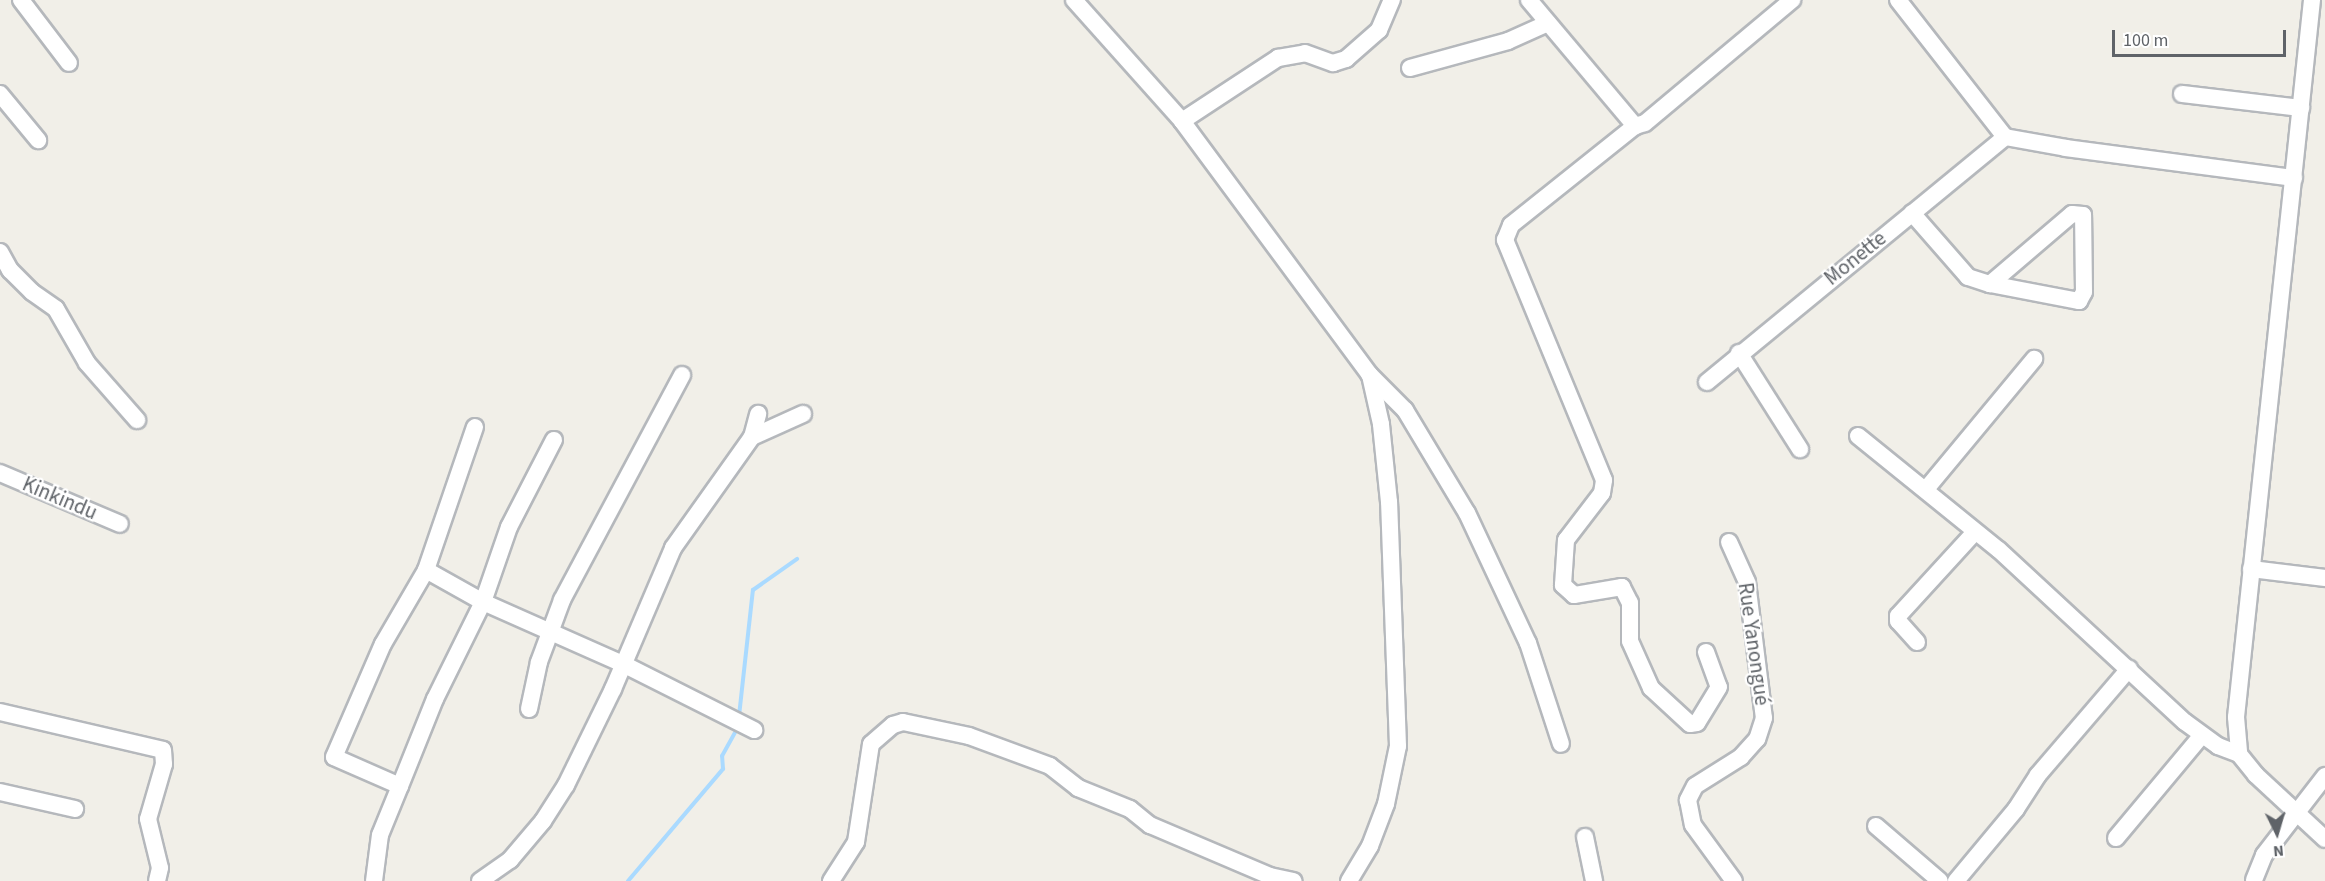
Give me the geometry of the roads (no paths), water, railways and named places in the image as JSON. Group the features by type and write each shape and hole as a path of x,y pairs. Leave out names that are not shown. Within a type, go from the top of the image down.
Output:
{"street":[{"path":"21,0 69,63"},
{"path":"1074,0 1182,121 1369,374 1405,410 1467,513 1528,643 1561,744"},
{"path":"1182,121 1278,58 1305,53 1334,63 1346,59 1379,30 1392,0"},
{"path":"1529,0 1635,126"},
{"path":"1706,652 1719,687 1697,723 1690,724 1651,688 1630,640 1630,603 1622,586 1574,595 1563,585 1566,540 1602,493 1604,480 1505,240 1511,225 1635,126 1645,123 1792,0"},
{"path":"1898,0 2006,137 2066,148 2294,178"},
{"path":"2312,0 2237,680 2240,754 2256,775 2325,839"},
{"path":"1410,68 1508,40 1548,23"},
{"path":"0,94 38,140"},
{"path":"2182,94 2301,108"},
{"name":"Monette","path":"1707,382 1739,353 2006,137"},
{"path":"1912,213 1962,272 1990,284 2072,301 2083,298 2083,215 2072,214 1990,284"},
{"path":"0,252 10,270 32,292 56,309 87,363 137,420"},
{"path":"1739,353 1800,449"},
{"path":"1927,488 2034,359"},
{"path":"1349,881 1370,846 1386,804 1398,746 1388,491 1381,423 1369,374"},
{"path":"529,709 539,662 586,551 682,375"},
{"path":"480,881 510,860 543,821 566,785 623,664 673,548 752,437 758,414"},
{"path":"752,437 803,414"},
{"path":"400,786 334,757 383,644 426,570 475,426"},
{"path":"1858,436 1927,488 2202,735 2228,752 2240,754"},
{"path":"374,881 381,836 435,699 483,602 509,527 554,440"},
{"name":"Kinkindu","path":"0,473 120,524"},
{"path":"1917,642 1898,621 1898,616 1975,532"},
{"name":"Rue Yanongué","path":"1726,878 1693,825 1688,800 1695,786 1741,757 1756,739 1764,718 1747,582 1729,542"},
{"path":"2251,569 2325,578"},
{"path":"426,570 483,602 623,664 754,730"},
{"path":"1956,881 2016,809 2038,775 2129,669"},
{"path":"0,712 163,750 164,764 148,819 160,867 157,881"},
{"path":"831,881 856,842 871,744 893,724 903,722 969,736 1050,766 1078,788 1130,809 1150,825 1270,876 1293,881"},
{"path":"2116,838 2202,735"},
{"path":"2254,880 2264,855 2325,776"},
{"path":"0,792 75,809"},
{"path":"1876,825 1940,881"},
{"path":"1585,837 1594,881"}],"waterway":[{"path":"739,716 753,590 797,559"},
{"path":"628,881 723,769 722,756 738,727"}]}
